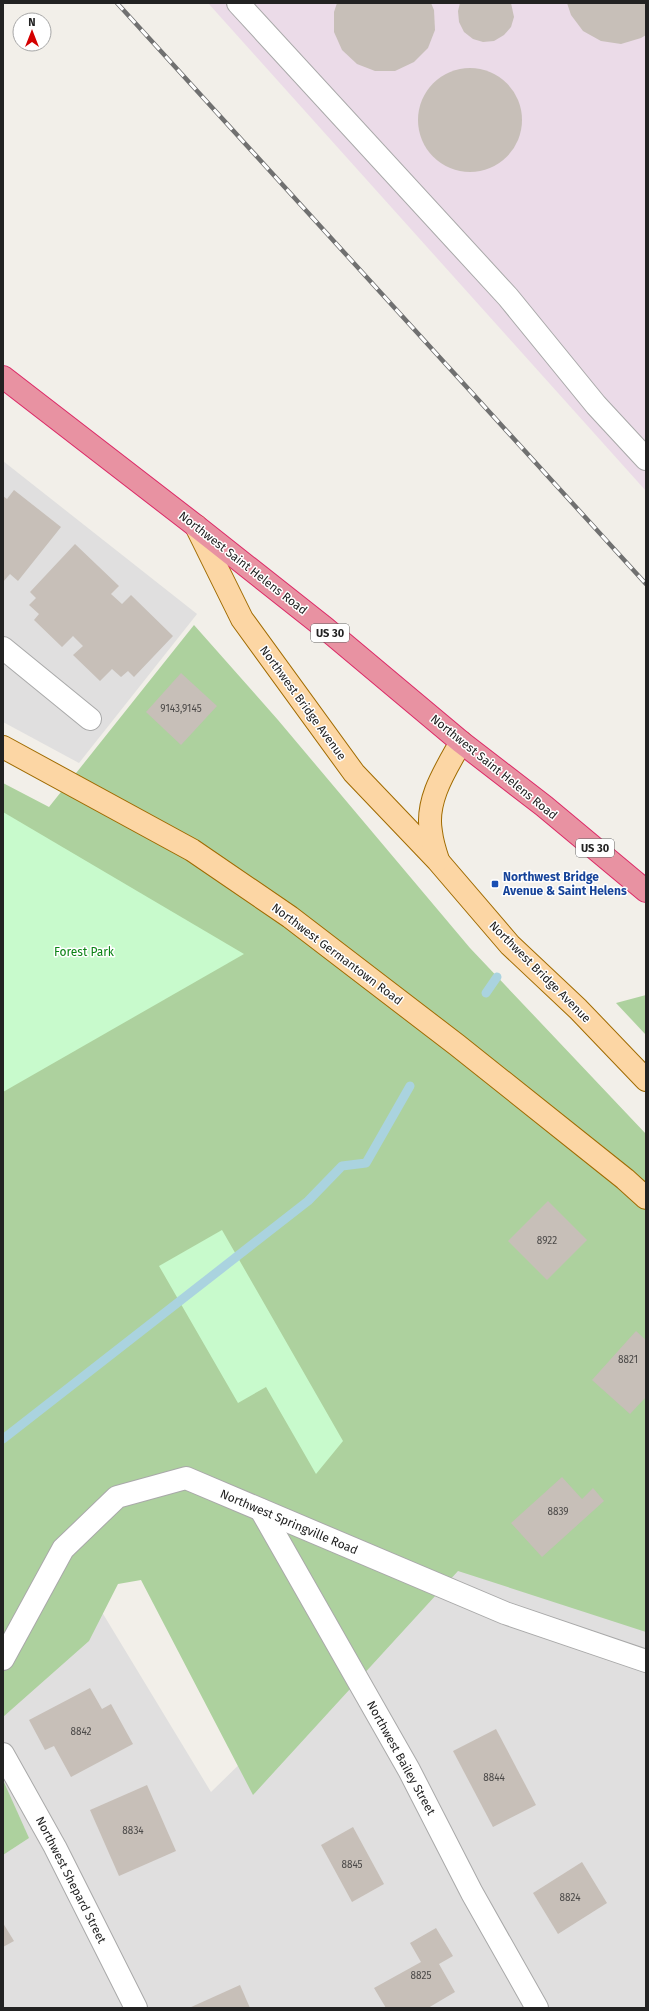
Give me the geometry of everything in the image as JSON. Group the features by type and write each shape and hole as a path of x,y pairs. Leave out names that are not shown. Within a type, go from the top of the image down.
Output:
{"highway":[{"name":"Northwest Saint Helens Road","path":"3,377 325,628 462,742 544,806 646,891"}],"main road":[{"name":"Northwest Bridge Avenue","path":"196,526 242,619 354,774 438,861 510,945 578,1009 646,1080"},
{"name":"Northwest Bridge Avenue","path":"438,861 430,831 433,798 441,777 462,742"},
{"name":"Northwest Germantown Road","path":"3,747 192,850 290,917 457,1045 625,1179 646,1198"}],"street":[{"path":"238,3 508,297 596,405 646,460"},
{"path":"3,648 90,719"},
{"name":"Northwest Springville Road","path":"3,1659 63,1549 116,1497 186,1478 505,1614 646,1661"},
{"name":"Northwest Bailey Street","path":"261,1510 409,1770 472,1893 537,2008"},
{"name":"Northwest Shepard Street","path":"3,1754 55,1847 136,2008"}],"shaded area":[{"path":"208,3 646,3 646,491"},
{"path":"3,461 197,614 79,763 3,722"},
{"path":"646,1229 646,2008 3,2008 3,1688 74,1566 211,1792 412,1596"}],"green space":[{"path":"194,625 278,720 470,948 646,1134 646,1632 458,1571 253,1795 141,1580 118,1584 89,1641 3,1717 3,783 49,807"},
{"name":"Forest Park","path":"3,812 244,954 3,1092"},
{"path":"646,995 646,1035 616,1003"},
{"path":"222,1230 343,1441 316,1474 266,1387 238,1403 159,1266"},
{"path":"3,1780 29,1838 3,1855"}],"building":[{"path":"337,3 431,3 434,10 435,30 428,48 414,62 395,71 375,71 357,64 342,50 334,32 334,12"},
{"path":"460,3 511,3 514,17 511,27 504,35 494,41 483,42 473,39 464,32 459,22 458,11"},
{"path":"567,3 646,3 646,35 621,44 601,41 583,31 571,15"},
{"path":"470,68 490,72 499,77 513,91 518,100 522,120 518,140 513,149 499,163 490,168 470,172 450,168 441,163 427,149 422,140 418,120 422,100 427,91 441,77 450,72"},
{"path":"14,490 61,527 18,581 10,574 3,582 3,496 7,499"},
{"path":"75,544 119,586 111,594 122,604 131,595 173,636 134,677 128,671 121,677 112,669 100,681 73,655 83,646 73,636 62,647 34,620 39,614 29,605 36,598 30,592"},
{"path":"181,673 217,706 181,745 146,712"},
{"path":"548,1201 587,1240 547,1280 508,1241"},
{"path":"636,1331 646,1340 646,1397 630,1414 592,1380"},
{"path":"562,1477 582,1499 593,1488 604,1501 542,1557 511,1523"},
{"path":"90,1688 102,1709 111,1704 133,1744 71,1777 54,1746 45,1750 29,1720"},
{"path":"496,1729 536,1805 493,1827 453,1751"},
{"path":"147,1785 176,1851 119,1876 90,1810"},
{"path":"353,1827 384,1884 352,1902 321,1845"},
{"path":"582,1862 607,1903 558,1934 533,1893"},
{"path":"3,1923 14,1941 3,1947"},
{"path":"436,1928 453,1956 439,1964 455,1992 428,2008 386,2008 374,1988 421,1962 410,1943"},
{"path":"240,1985 250,2008 189,2008"}],"waterway":[{"path":"486,993 497,977"},
{"path":"3,1439 308,1201 342,1166 366,1163 410,1086"}],"railway":[{"path":"117,3 646,584"}],"place":[{"name":"Northwest Bridge Avenue & Saint Helens","path":"495,884"}]}
